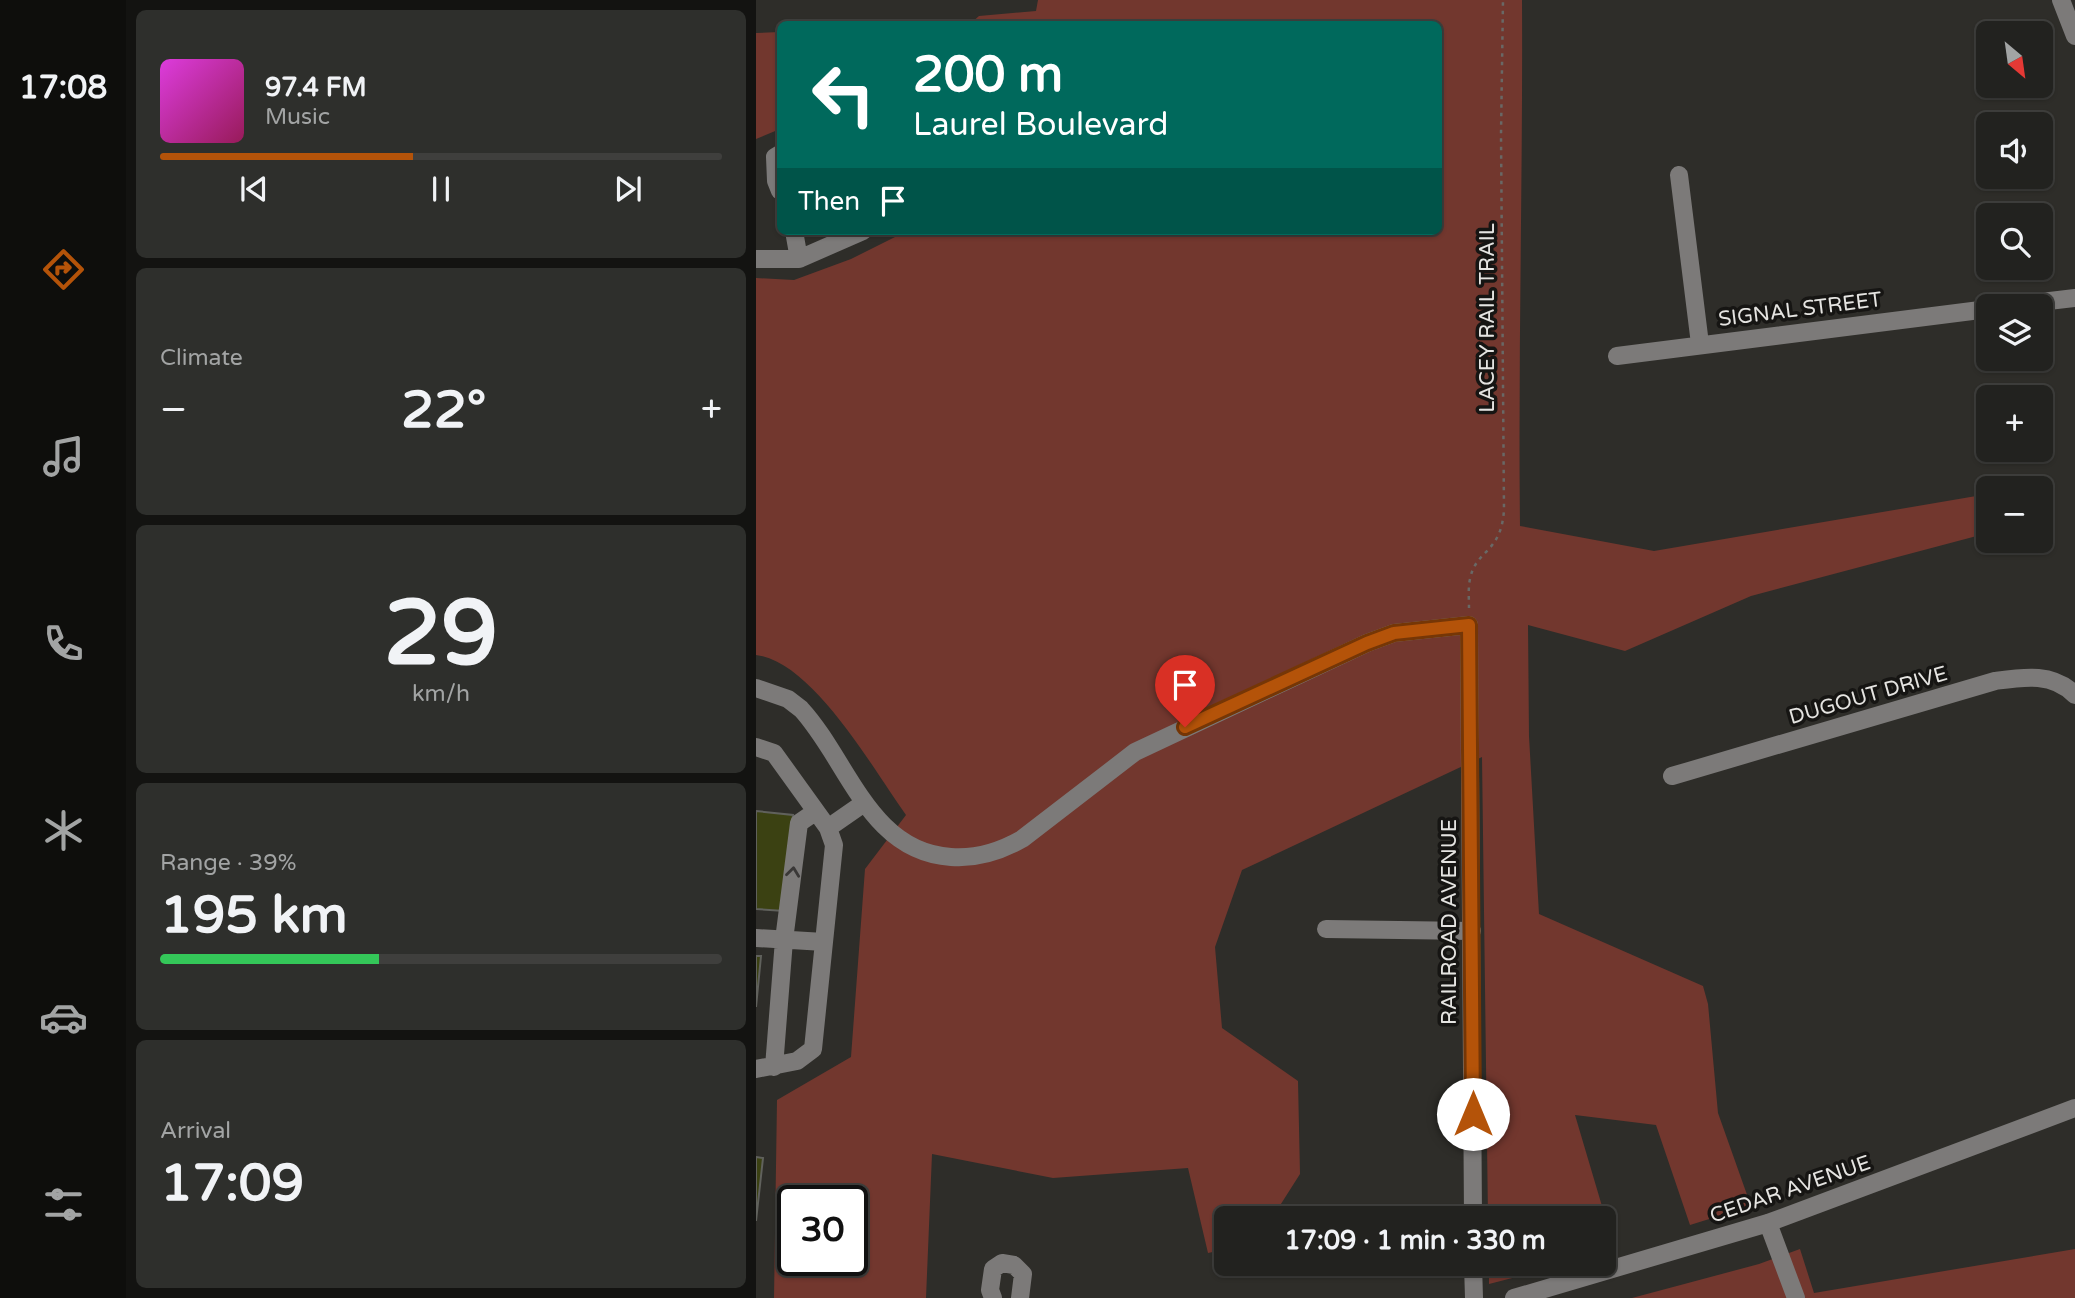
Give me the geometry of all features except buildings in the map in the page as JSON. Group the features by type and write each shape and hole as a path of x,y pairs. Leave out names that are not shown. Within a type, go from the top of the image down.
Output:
{"street":[{"path":"2067,7 2075,36"},
{"path":"777,156 777,184"},
{"path":"1679,175 1700,344"},
{"path":"795,235 799,259"},
{"path":"756,259 799,259 854,235"},
{"path":"2053,301 2075,298"},
{"name":"SIGNAL STREET","path":"1617,356 1976,310"},
{"path":"756,688 788,699 801,709 864,803 898,839 920,851 967,858 987,855 1022,839 1110,770 1162,738 1394,633 1469,625"},
{"name":"RAILROAD AVENUE","path":"1469,625 1473,1206"},
{"name":"DUGOUT DRIVE","path":"1672,776 1995,681 2033,676 2054,682 2075,695"},
{"path":"756,747 774,753 828,828 834,845 813,1049 797,1061 765,1068 799,823 815,812"},
{"path":"828,828 864,803"},
{"path":"1326,929 1472,931"},
{"path":"756,938 824,942"},
{"name":"CEDAR AVENUE","path":"1514,1298 1768,1223 2075,1108"},
{"path":"1768,1223 1796,1298"},
{"path":"993,1298 990,1290 993,1269 1002,1263 1014,1265 1023,1274 1020,1298"},
{"path":"1474,1276 1474,1298"}],"path":[{"name":"LACEY RAIL TRAIL","path":"1469,625 1469,580 1474,568 1499,540 1504,510 1501,135 1503,0"}],"shaded area":[{"path":"1038,0 1522,0 1520,526 1654,551 1976,496 1976,536 1751,596 1625,651 1528,625 1529,736 1539,914 1703,986 1708,1004 1718,1113 1751,1206 1690,1225 1656,1125 1575,1115 1602,1206 1488,1206 1482,757 1242,870 1215,947 1222,1028 1298,1081 1300,1174 1280,1206 1214,1206 1214,1252 1208,1253 1188,1168 1053,1178 932,1154 926,1298 774,1298 777,1100 851,1057 865,869 906,815 859,746 820,697 799,676 777,662 756,655 756,278 794,280 851,259 899,235 1442,235 1442,21 973,21 979,16 1036,11"},
{"path":"777,32 777,130 756,139 756,33"},
{"path":"1800,1249 1814,1293 2075,1249 2075,1298 1632,1298 1759,1264"},
{"path":"1489,1276 1520,1276 1489,1284"}],"route":[{"path":"1185,727 1394,633 1469,625 1473,1114"}]}
